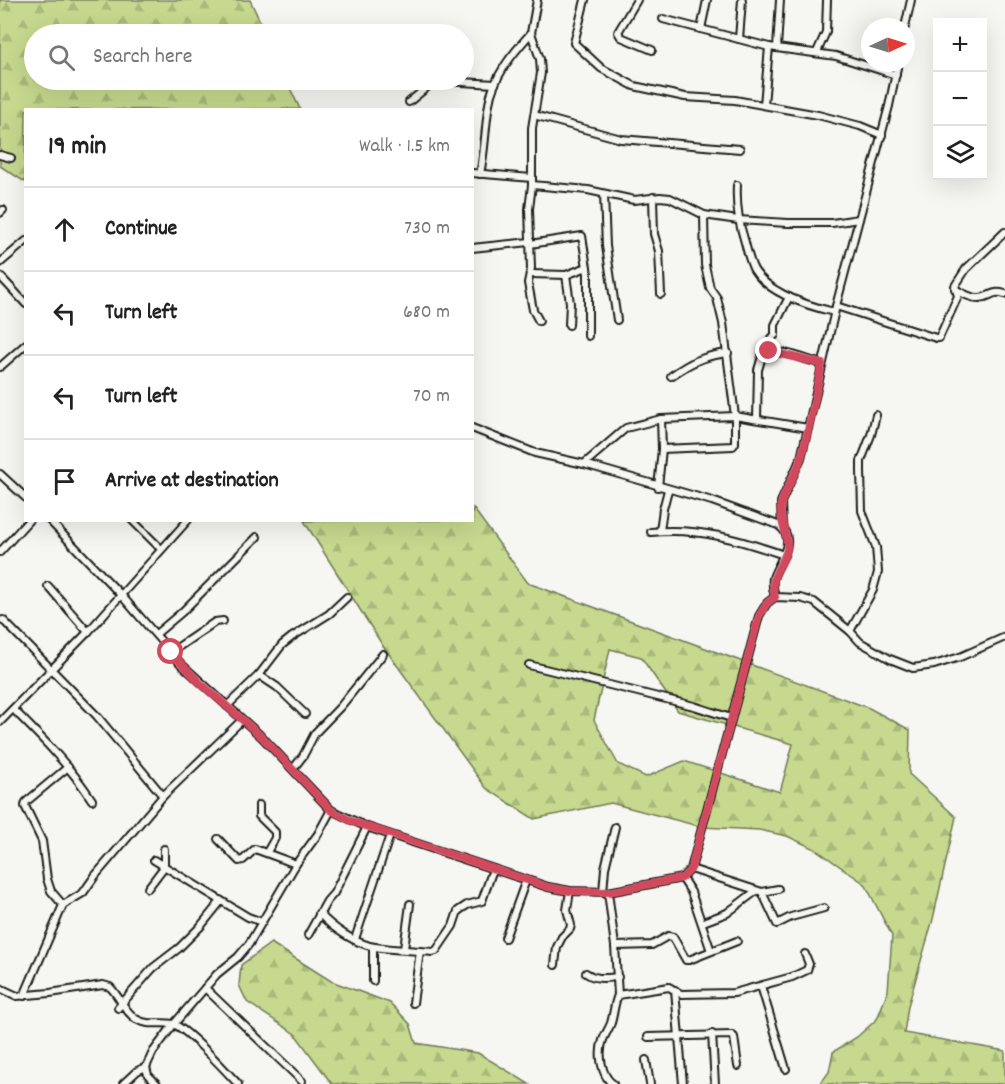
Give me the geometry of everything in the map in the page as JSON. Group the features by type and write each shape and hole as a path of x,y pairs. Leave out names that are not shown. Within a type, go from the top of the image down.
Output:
{"street":[{"path":"480,174 489,103 495,84 531,33 537,0"},
{"path":"585,0 574,43 602,68 619,79 649,90 685,97 735,100 839,120 882,135"},
{"path":"637,0 618,32 621,38 652,50"},
{"path":"701,29 707,0"},
{"path":"739,39 742,0"},
{"path":"777,48 780,0"},
{"path":"817,52 826,32 827,0"},
{"path":"907,18 911,0"},
{"path":"663,19 769,47 817,52 896,75"},
{"path":"531,33 541,65 534,115 529,209 531,274 528,283 533,310 539,321"},
{"path":"764,105 769,47"},
{"path":"775,597 772,582 787,545 782,528 781,502 801,458 835,309 896,72"},
{"path":"474,83 495,84"},
{"path":"409,102 424,90"},
{"path":"534,115 621,139 740,149"},
{"path":"0,154 11,158"},
{"path":"474,173 532,178"},
{"path":"532,185 588,190 637,200 653,197 670,198 704,215 738,220 844,223 859,219"},
{"path":"737,185 738,220 754,270 764,282 789,297 807,305 835,309 936,338 941,336 957,299 958,296 954,289"},
{"path":"604,194 606,246 617,321"},
{"path":"653,197 654,234 659,251 661,294"},
{"path":"662,449 733,446 735,442 735,416 728,353 720,308 710,288 705,265 704,215"},
{"path":"954,289 966,269 1005,232"},
{"path":"474,248 582,236 587,267 588,336"},
{"path":"0,263 24,243"},
{"path":"531,274 566,275 587,267"},
{"path":"566,275 570,303 569,325"},
{"path":"0,276 24,302"},
{"path":"954,289 975,298 995,292 1005,294"},
{"path":"769,351 769,345 775,335 775,325 789,297"},
{"path":"0,367 24,346"},
{"path":"757,419 757,383 760,357 763,353 769,351 822,364"},
{"path":"671,376 692,361 728,353"},
{"path":"850,631 873,590 878,572 876,547 862,511 861,471 861,461 876,415"},
{"path":"584,464 626,428 661,419 735,416 808,429"},
{"path":"658,487 662,449 661,419"},
{"path":"474,429 535,453 584,464 742,511 782,528"},
{"path":"0,474 24,496"},
{"path":"660,531 668,490"},
{"path":"0,552 27,522"},
{"path":"53,522 199,682 293,768 331,810 390,835 526,880 570,891 605,892 682,878 691,869 759,616 767,603 775,597 800,598 814,602 860,642 890,659 913,668 934,665 1005,640"},
{"path":"136,522 161,549"},
{"path":"0,722 88,632 186,522"},
{"path":"651,532 728,536 784,555"},
{"path":"156,634 182,612 257,537"},
{"path":"48,586 88,632"},
{"path":"227,706 259,675 282,645 328,614 347,597"},
{"path":"3,620 96,716 164,796"},
{"path":"171,652 215,622 223,621"},
{"path":"293,768 303,756 315,734 383,654"},
{"path":"529,664 694,706 731,718"},
{"path":"259,675 278,687 305,714"},
{"path":"13,709 68,767 92,800"},
{"path":"24,996 63,905 83,893 164,796 242,720"},
{"path":"63,905 51,891 44,864 42,841 25,806 26,802 68,767"},
{"path":"259,805 257,813 276,836 267,852"},
{"path":"157,1084 148,1075 146,1067 153,1052 217,974 238,957 249,944 331,810"},
{"path":"308,935 319,913 334,893 367,827"},
{"path":"613,1084 602,1068 602,1045 612,1022 618,995 615,946 605,892 605,868 615,827"},
{"path":"355,939 390,835"},
{"path":"218,839 239,861 255,849 296,864"},
{"path":"148,888 164,867 164,849"},
{"path":"154,860 248,917 262,922"},
{"path":"319,913 330,924 373,947 436,951 453,926 458,911 467,905 482,901 493,869"},
{"path":"691,869 759,891 778,889"},
{"path":"682,878 691,892 703,922 711,951"},
{"path":"505,938 526,880"},
{"path":"555,965 557,947 571,925 567,910 570,891"},
{"path":"759,891 777,924 791,917 824,908"},
{"path":"703,922 727,913 759,891"},
{"path":"120,1005 153,968 200,927 221,901"},
{"path":"404,949 410,904"},
{"path":"615,946 652,945 668,936 673,937 686,960 737,941"},
{"path":"373,947 373,981"},
{"path":"413,1003 420,951"},
{"path":"618,995 669,987 681,994 734,993 792,977 807,970 809,964 805,954"},
{"path":"586,973 598,978 618,977"},
{"path":"0,988 17,996 24,996 103,985 110,987 120,1005 145,1023 174,1024 218,1061 238,1084"},
{"path":"761,986 786,1069"},
{"path":"205,988 302,1081"},
{"path":"675,990 683,1084"},
{"path":"712,1034 715,1084"},
{"path":"648,1037 729,1035 734,1037 738,1066"},
{"path":"646,1060 650,1084"},
{"path":"123,1084 137,1071 146,1067"}],"green space":[{"path":"0,0 250,0 261,24 24,24 24,90 291,90 300,108 24,108 24,181 0,166"},
{"path":"474,509 528,583 869,708 910,730 909,774 956,817 933,919 908,1006 904,1033 1005,1051 1005,1084 820,1084 829,1072 833,1052 857,1037 877,1019 888,991 892,936 865,884 815,849 787,836 759,830 702,827 611,803 534,819 486,788 383,646 305,522 474,522","holes":["610,649 641,657 678,711 793,744 780,792 684,761 646,777 618,764 594,720"]},
{"path":"271,943 331,981 390,1003 410,1024 416,1043 478,1053 529,1084 332,1084 295,1034 247,1002 239,985 241,965"}],"route":[{"path":"171,652 199,682 262,737 331,810 351,821 548,887 570,891 608,892 682,878 691,869 759,616 767,603 775,597 772,582 787,550 782,528 781,502 801,458 822,364 769,351"}]}
